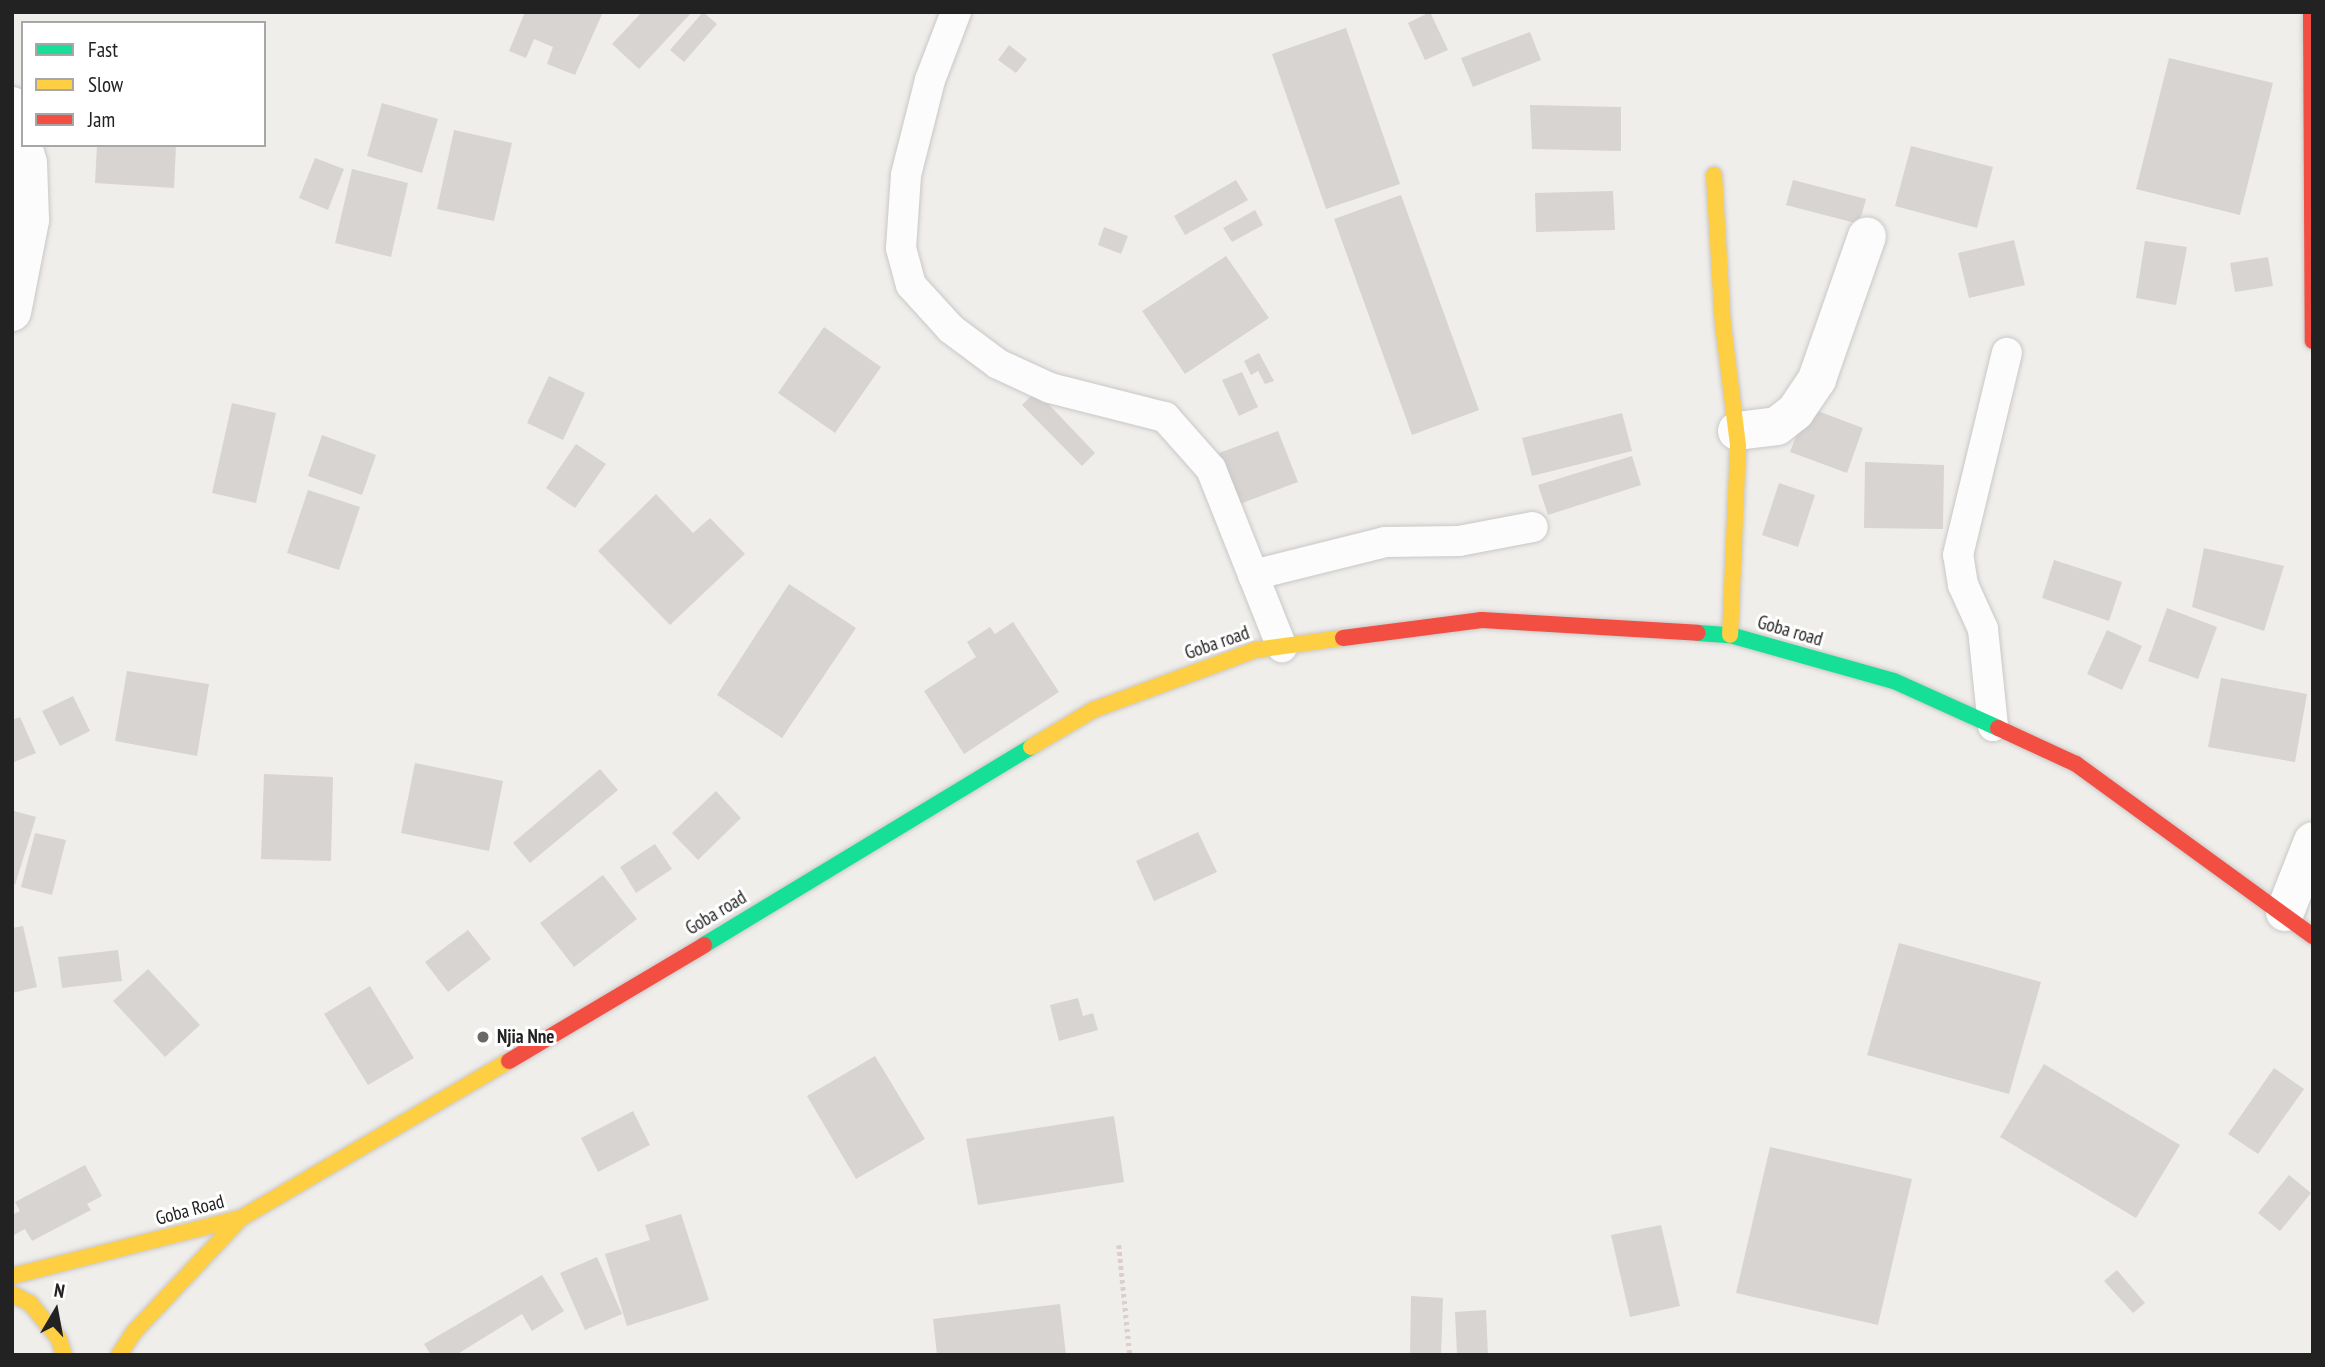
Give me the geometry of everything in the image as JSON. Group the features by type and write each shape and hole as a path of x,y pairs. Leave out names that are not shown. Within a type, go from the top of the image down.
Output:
{"street":[{"path":"2311,12 2313,341"},
{"path":"12,106 21,137"},
{"path":"12,312 30,220 29,163 24,147"},
{"path":"1714,175 1723,325 1737,431 1730,635"},
{"path":"1737,431 1777,426 1795,412 1817,379 1867,236"},
{"name":"Goba road","path":"241,1218 340,1156 573,1024 1093,710 1255,650 1482,620 1730,635 1894,681 2076,764 2299,924"},
{"path":"2299,924 2313,841"},
{"name":"Goba Road","path":"12,1276 241,1218"},
{"name":"Goba Road","path":"119,1355 134,1332 241,1218"},
{"path":"12,1294 30,1304 59,1339 64,1355"}],"lane":[{"path":"956,12 930,80 906,175 901,248 911,285 951,329 998,365 1050,388 1165,417 1211,468 1282,647"},
{"path":"1993,726 1983,629 1964,585 1958,555 2007,353"},
{"path":"1253,575 1385,542 1459,541 1533,527"}],"path":[{"path":"1119,1245 1130,1355"}],"building":[{"path":"525,12 603,12 575,75 547,64 553,47 534,39 526,58 509,51"},
{"path":"642,12 692,12 639,69 612,44"},
{"path":"703,12 717,24 684,62 670,50"},
{"path":"1430,12 1448,50 1425,60 1408,23"},
{"path":"1346,28 1400,184 1326,209 1272,54"},
{"path":"1530,32 1541,60 1473,87 1461,58"},
{"path":"1009,45 1027,59 1016,73 998,60"},
{"path":"2169,58 2273,83 2240,215 2136,189"},
{"path":"382,103 438,119 422,173 367,156"},
{"path":"1530,105 1621,107 1621,151 1532,149"},
{"path":"454,130 512,143 494,221 437,209"},
{"path":"1911,146 1993,167 1977,228 1895,206"},
{"path":"97,147 176,147 174,188 95,183"},
{"path":"315,158 344,169 328,210 299,198"},
{"path":"352,169 408,183 391,257 335,243"},
{"path":"1236,180 1248,200 1185,235 1174,216"},
{"path":"1793,180 1866,199 1859,224 1786,205"},
{"path":"1613,191 1615,230 1536,232 1535,193"},
{"path":"1401,195 1479,410 1412,435 1334,219"},
{"path":"1255,210 1263,225 1232,242 1223,228"},
{"path":"1104,227 1128,236 1121,254 1098,245"},
{"path":"2014,240 2025,285 1969,298 1958,253"},
{"path":"2145,241 2187,247 2176,305 2136,298"},
{"path":"1226,256 1269,318 1185,374 1142,311"},
{"path":"2268,257 2273,286 2235,292 2230,263"},
{"path":"824,327 881,367 835,433 778,393"},
{"path":"1259,353 1274,381 1265,384 1258,371 1251,375 1244,361"},
{"path":"1242,372 1258,407 1239,416 1222,380"},
{"path":"549,376 585,393 563,440 527,423"},
{"path":"1036,391 1095,453 1082,466 1022,405"},
{"path":"232,403 276,413 256,503 212,493"},
{"path":"1807,407 1863,428 1847,473 1790,452"},
{"path":"1622,413 1632,451 1532,476 1522,438"},
{"path":"1278,431 1298,482 1240,504 1219,453"},
{"path":"322,435 376,455 362,495 308,476"},
{"path":"576,444 606,464 575,508 546,488"},
{"path":"1632,456 1641,485 1548,515 1538,485"},
{"path":"1865,462 1944,465 1943,529 1864,528"},
{"path":"1779,483 1815,495 1798,547 1762,535"},
{"path":"308,490 360,507 339,570 287,553"},
{"path":"656,494 693,533 710,518 745,554 670,625 598,551"},
{"path":"2204,548 2284,566 2264,631 2192,607"},
{"path":"2054,560 2122,582 2109,621 2042,598"},
{"path":"789,584 856,628 782,738 717,695"},
{"path":"2167,608 2217,627 2198,679 2148,661"},
{"path":"1013,622 1059,692 964,754 924,691 976,657 967,642 990,627 995,634"},
{"path":"2107,630 2142,646 2122,690 2087,674"},
{"path":"127,671 209,684 197,756 115,741"},
{"path":"2221,678 2307,694 2295,762 2208,747"},
{"path":"73,696 90,731 60,746 42,711"},
{"path":"20,717 36,753 12,763 12,720"},
{"path":"415,763 503,781 489,851 401,833"},
{"path":"600,769 618,790 530,863 513,843"},
{"path":"264,774 333,777 331,861 261,859"},
{"path":"716,791 741,818 698,860 672,833"},
{"path":"14,811 36,817 15,885 12,884"},
{"path":"1198,832 1217,872 1154,901 1136,861"},
{"path":"35,833 66,840 52,895 21,887"},
{"path":"655,844 672,869 636,893 620,867"},
{"path":"603,875 637,919 574,967 540,923"},
{"path":"23,926 37,987 12,993 12,928"},
{"path":"468,930 491,959 448,992 425,962"},
{"path":"1899,943 2041,982 2009,1094 1867,1055"},
{"path":"118,950 122,981 62,988 58,957"},
{"path":"148,969 200,1025 165,1057 113,1001"},
{"path":"370,986 414,1058 368,1085 324,1014"},
{"path":"1078,998 1083,1016 1093,1013 1098,1030 1059,1041 1050,1005"},
{"path":"875,1056 925,1139 856,1179 807,1096"},
{"path":"2044,1064 2180,1145 2136,1218 2000,1137"},
{"path":"2274,1068 2304,1089 2258,1154 2228,1134"},
{"path":"633,1111 650,1145 598,1172 581,1138"},
{"path":"1114,1116 1124,1182 978,1205 966,1139"},
{"path":"1770,1147 1912,1179 1878,1325 1736,1293"},
{"path":"85,1165 102,1196 87,1204 91,1210 32,1241 25,1229 12,1236 12,1215 20,1211 15,1202"},
{"path":"2289,1175 2311,1193 2280,1231 2258,1213"},
{"path":"681,1214 709,1300 627,1326 605,1254 650,1240 645,1225"},
{"path":"1661,1225 1680,1306 1630,1317 1611,1235"},
{"path":"597,1257 622,1314 585,1330 560,1273"},
{"path":"2117,1270 2145,1303 2133,1313 2104,1281"},
{"path":"542,1275 564,1311 532,1331 522,1314 456,1355 431,1355 424,1344"},
{"path":"1411,1296 1443,1298 1441,1355 1410,1355"},
{"path":"1060,1304 1066,1355 937,1355 933,1319"},
{"path":"1486,1310 1488,1355 1457,1355 1455,1312"}],"traffic: fast":[{"path":"1698,633 1730,635 1894,681 1998,728"},
{"path":"704,945 1031,747"}],"traffic: slow":[{"path":"1714,175 1723,325 1738,446 1730,635"},
{"path":"1031,747 1093,710 1255,650 1343,638"},
{"path":"119,1355 134,1332 241,1218 509,1061"},
{"path":"12,1276 241,1218"},
{"path":"12,1294 30,1303 59,1339 64,1355"}],"traffic: jam":[{"path":"2311,12 2313,341"},
{"path":"1343,638 1482,620 1698,633"},
{"path":"1998,728 2076,764 2313,936"},
{"path":"509,1061 704,945"}],"place":[{"name":"Njia Nne","path":"483,1037"}]}
